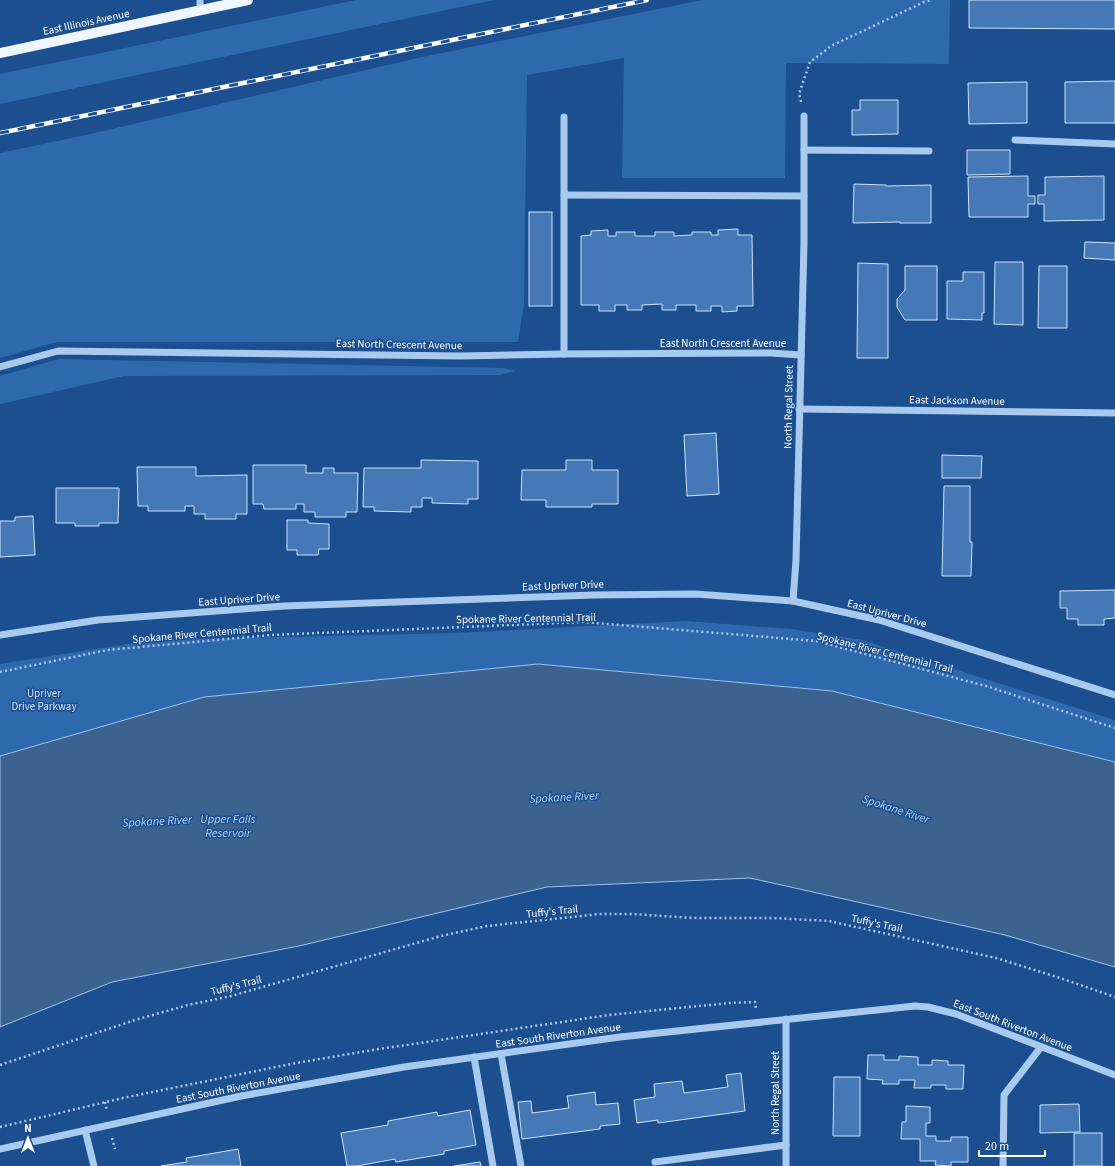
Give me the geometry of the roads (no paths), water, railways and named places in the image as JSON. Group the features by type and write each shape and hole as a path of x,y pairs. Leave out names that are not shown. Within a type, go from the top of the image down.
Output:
{"main road":[{"name":"East Illinois Avenue","path":"0,53 200,5 248,0"}],"street":[{"name":"North Regal Street","path":"793,601 796,560 801,355 804,116"},
{"path":"564,117 564,354"},
{"path":"1015,140 1115,144"},
{"path":"804,150 929,151"},
{"path":"564,195 804,196"},
{"name":"East North Crescent Avenue","path":"0,367 58,351 461,356 771,353 801,355"},
{"name":"East Jackson Avenue","path":"799,409 1115,414"},
{"name":"East Upriver Drive","path":"0,635 98,620 284,606 610,595 695,594 793,601 879,620 1115,695"},
{"name":"East South Riverton Avenue","path":"0,1149 241,1096 404,1067 620,1037 898,1007 928,1007 956,1014 1115,1075"},
{"name":"North Regal Street","path":"786,1019 786,1166"},
{"path":"1003,1166 1004,1094 1041,1047"},
{"path":"501,1054 521,1166"},
{"path":"474,1057 493,1166"},
{"path":"85,1130 94,1166"},
{"path":"655,1162 786,1145"}],"water":[{"name":"Upper Falls Reservoir","path":"538,664 832,691 1115,762 1115,967 1005,935 750,878 547,887 299,946 112,982 0,1027 0,756 204,697"}],"railway":[{"path":"0,133 647,0"}],"park label":[{"name":"Upriver Drive Parkway","path":"44,699"}],"water label":[{"name":"Spokane River","path":"564,797"},
{"name":"Spokane River","path":"896,809"},
{"name":"Spokane River","path":"157,821"}]}
